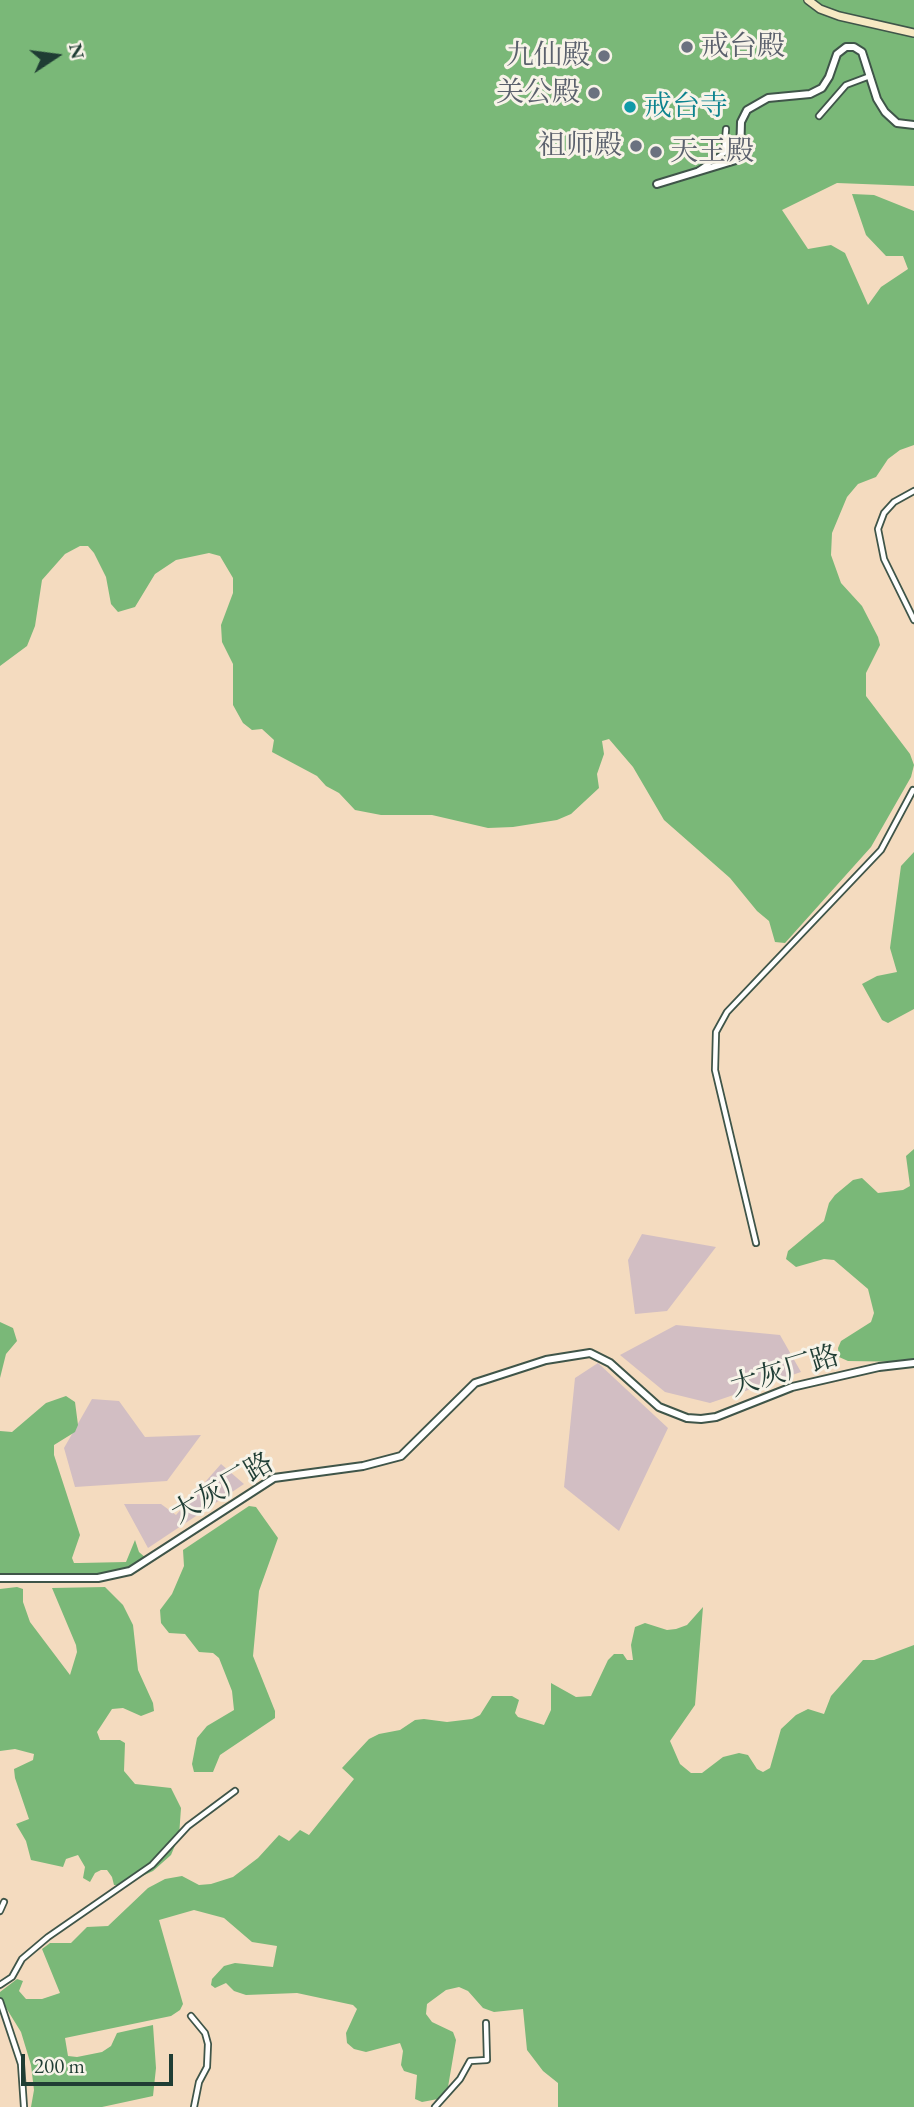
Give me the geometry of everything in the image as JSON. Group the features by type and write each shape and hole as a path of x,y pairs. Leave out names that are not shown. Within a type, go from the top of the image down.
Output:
{"main road":[{"path":"808,0 820,9 839,16 912,35"}],"street":[{"path":"657,184 733,162 740,156 741,122 753,104 768,98 803,95 822,88 829,77 836,54 842,48 854,47 862,52 885,112 897,123 914,125"},
{"path":"819,116 846,85 870,76"},
{"path":"697,171 724,153 726,129"},
{"path":"914,491 894,502 884,513 878,529 884,559 914,620"},
{"path":"756,1244 715,1070 716,1032 727,1013 881,850 913,790"},
{"name":"大灰厂路","path":"0,1578 98,1578 130,1571 274,1478 382,1462 401,1456 475,1383 546,1360 590,1353 610,1363 659,1407 687,1418 701,1419 716,1417 792,1387 879,1367 914,1363"},
{"path":"0,1985 12,1977 22,1959 48,1937 152,1866 188,1826 235,1791"},
{"path":"0,1911 4,1902"},
{"path":"0,2001 21,2064 24,2107"},
{"path":"191,2016 205,2034 208,2044 207,2067 199,2082 194,2107"},
{"path":"435,2107 460,2079 470,2061 487,2060 486,2023"}],"shaded area":[{"path":"642,1234 716,1247 667,1311 635,1314 628,1260"},
{"path":"676,1325 780,1335 801,1372 710,1403 665,1392 620,1355"},
{"path":"598,1363 668,1428 619,1531 564,1487 575,1378"},
{"path":"92,1399 119,1401 145,1437 201,1435 167,1481 75,1487 64,1448"},
{"path":"221,1464 244,1484 148,1548 124,1504 161,1504 176,1515"}],"green space":[{"path":"0,0 914,0 914,186 837,183 782,210 808,249 831,245 845,253 868,305 881,287 908,269 903,256 886,256 866,235 852,194 874,195 914,211 914,445 900,450 888,459 876,477 858,484 847,497 832,533 831,555 841,583 862,606 880,645 866,673 866,696 910,754 914,765 911,777 871,847 785,943 775,942 769,921 757,911 730,878 664,820 633,767 609,739 602,741 604,754 597,774 599,788 571,814 557,820 488,828 432,815 381,815 355,810 317,776 272,752 274,740 262,729 252,730 243,723 233,705 233,664 222,642 221,625 233,593 233,578 220,556 209,553 176,560 155,574 135,607 118,612 111,604 106,577 94,553 88,546 80,546 65,554 42,580 35,626 27,646 0,666"},
{"path":"914,852 914,1009 888,1023 882,1020 862,984 877,976 897,972 890,948 901,866"},
{"path":"914,1149 914,1362 848,1361 839,1357 838,1348 841,1341 871,1322 874,1313 868,1289 834,1260 824,1259 796,1267 786,1259 788,1251 824,1221 829,1203 853,1180 862,1178 878,1193 903,1190 910,1186 906,1156"},
{"path":"0,1322 13,1328 17,1341 6,1354 0,1378"},
{"path":"66,1396 75,1402 78,1425 75,1432 54,1445 54,1455 80,1535 72,1558 74,1563 126,1562 135,1540 139,1552 147,1559 128,1570 102,1576 0,1575 0,1431 12,1432 46,1403"},
{"path":"249,1506 256,1507 278,1538 259,1591 253,1656 275,1711 275,1718 220,1755 213,1772 194,1772 192,1764 197,1738 207,1726 234,1710 232,1691 219,1658 213,1653 199,1652 185,1634 169,1633 161,1623 160,1610 172,1594 184,1566 183,1550"},
{"path":"105,1587 123,1605 133,1625 138,1670 154,1711 141,1716 123,1708 112,1709 97,1732 100,1740 120,1740 125,1743 124,1771 135,1784 171,1788 181,1808 179,1836 171,1855 153,1871 123,1885 114,1885 107,1870 95,1873 90,1882 83,1878 85,1867 78,1855 66,1859 63,1867 31,1860 26,1841 16,1824 29,1819 14,1769 33,1760 34,1754 15,1749 0,1751 0,1589 23,1589 23,1602 30,1622 70,1675 77,1652 76,1645 52,1588"},
{"path":"703,1607 695,1705 670,1741 680,1764 691,1773 702,1773 723,1757 739,1753 748,1755 757,1769 763,1772 770,1768 781,1729 796,1715 808,1709 824,1714 831,1696 863,1660 874,1660 914,1645 914,2107 558,2107 558,2083 543,2071 527,2050 523,2009 494,2012 483,2008 468,1991 459,1987 446,1990 427,2004 426,2014 432,2022 453,2032 456,2040 448,2087 438,2099 422,2102 415,2099 417,2075 404,2071 401,2065 403,2051 400,2043 366,2052 354,2049 347,2043 346,2033 357,2009 353,2005 297,1993 246,1995 234,1991 226,1983 215,1988 211,1985 212,1979 224,1966 235,1963 273,1967 277,1946 252,1942 224,1918 194,1910 159,1920 183,2004 180,2010 171,2016 65,2038 68,2056 77,2057 102,2052 111,2046 117,2033 153,2025 156,2068 153,2096 102,2107 31,2107 34,2090 31,2065 21,2032 0,1998 0,1992 17,1979 23,1981 19,1991 26,1999 42,1999 60,1993 42,1949 50,1943 71,1943 87,1927 108,1926 148,1888 165,1879 182,1876 199,1885 211,1884 233,1877 258,1858 279,1835 289,1841 300,1830 309,1835 354,1779 342,1768 369,1739 400,1730 415,1720 447,1722 472,1719 480,1715 492,1696 512,1696 519,1700 515,1713 518,1717 544,1725 551,1710 551,1683 576,1697 591,1696 608,1660 614,1654 623,1654 627,1660 633,1660 631,1645 635,1627 645,1623 667,1630 676,1629 687,1625"}],"place":[{"name":"戒台殿","path":"687,47"},
{"name":"九仙殿","path":"604,56"},
{"name":"关公殿","path":"594,93"},
{"name":"戒台寺","path":"630,107"},
{"name":"祖师殿","path":"636,146"},
{"name":"天王殿","path":"656,152"}]}
